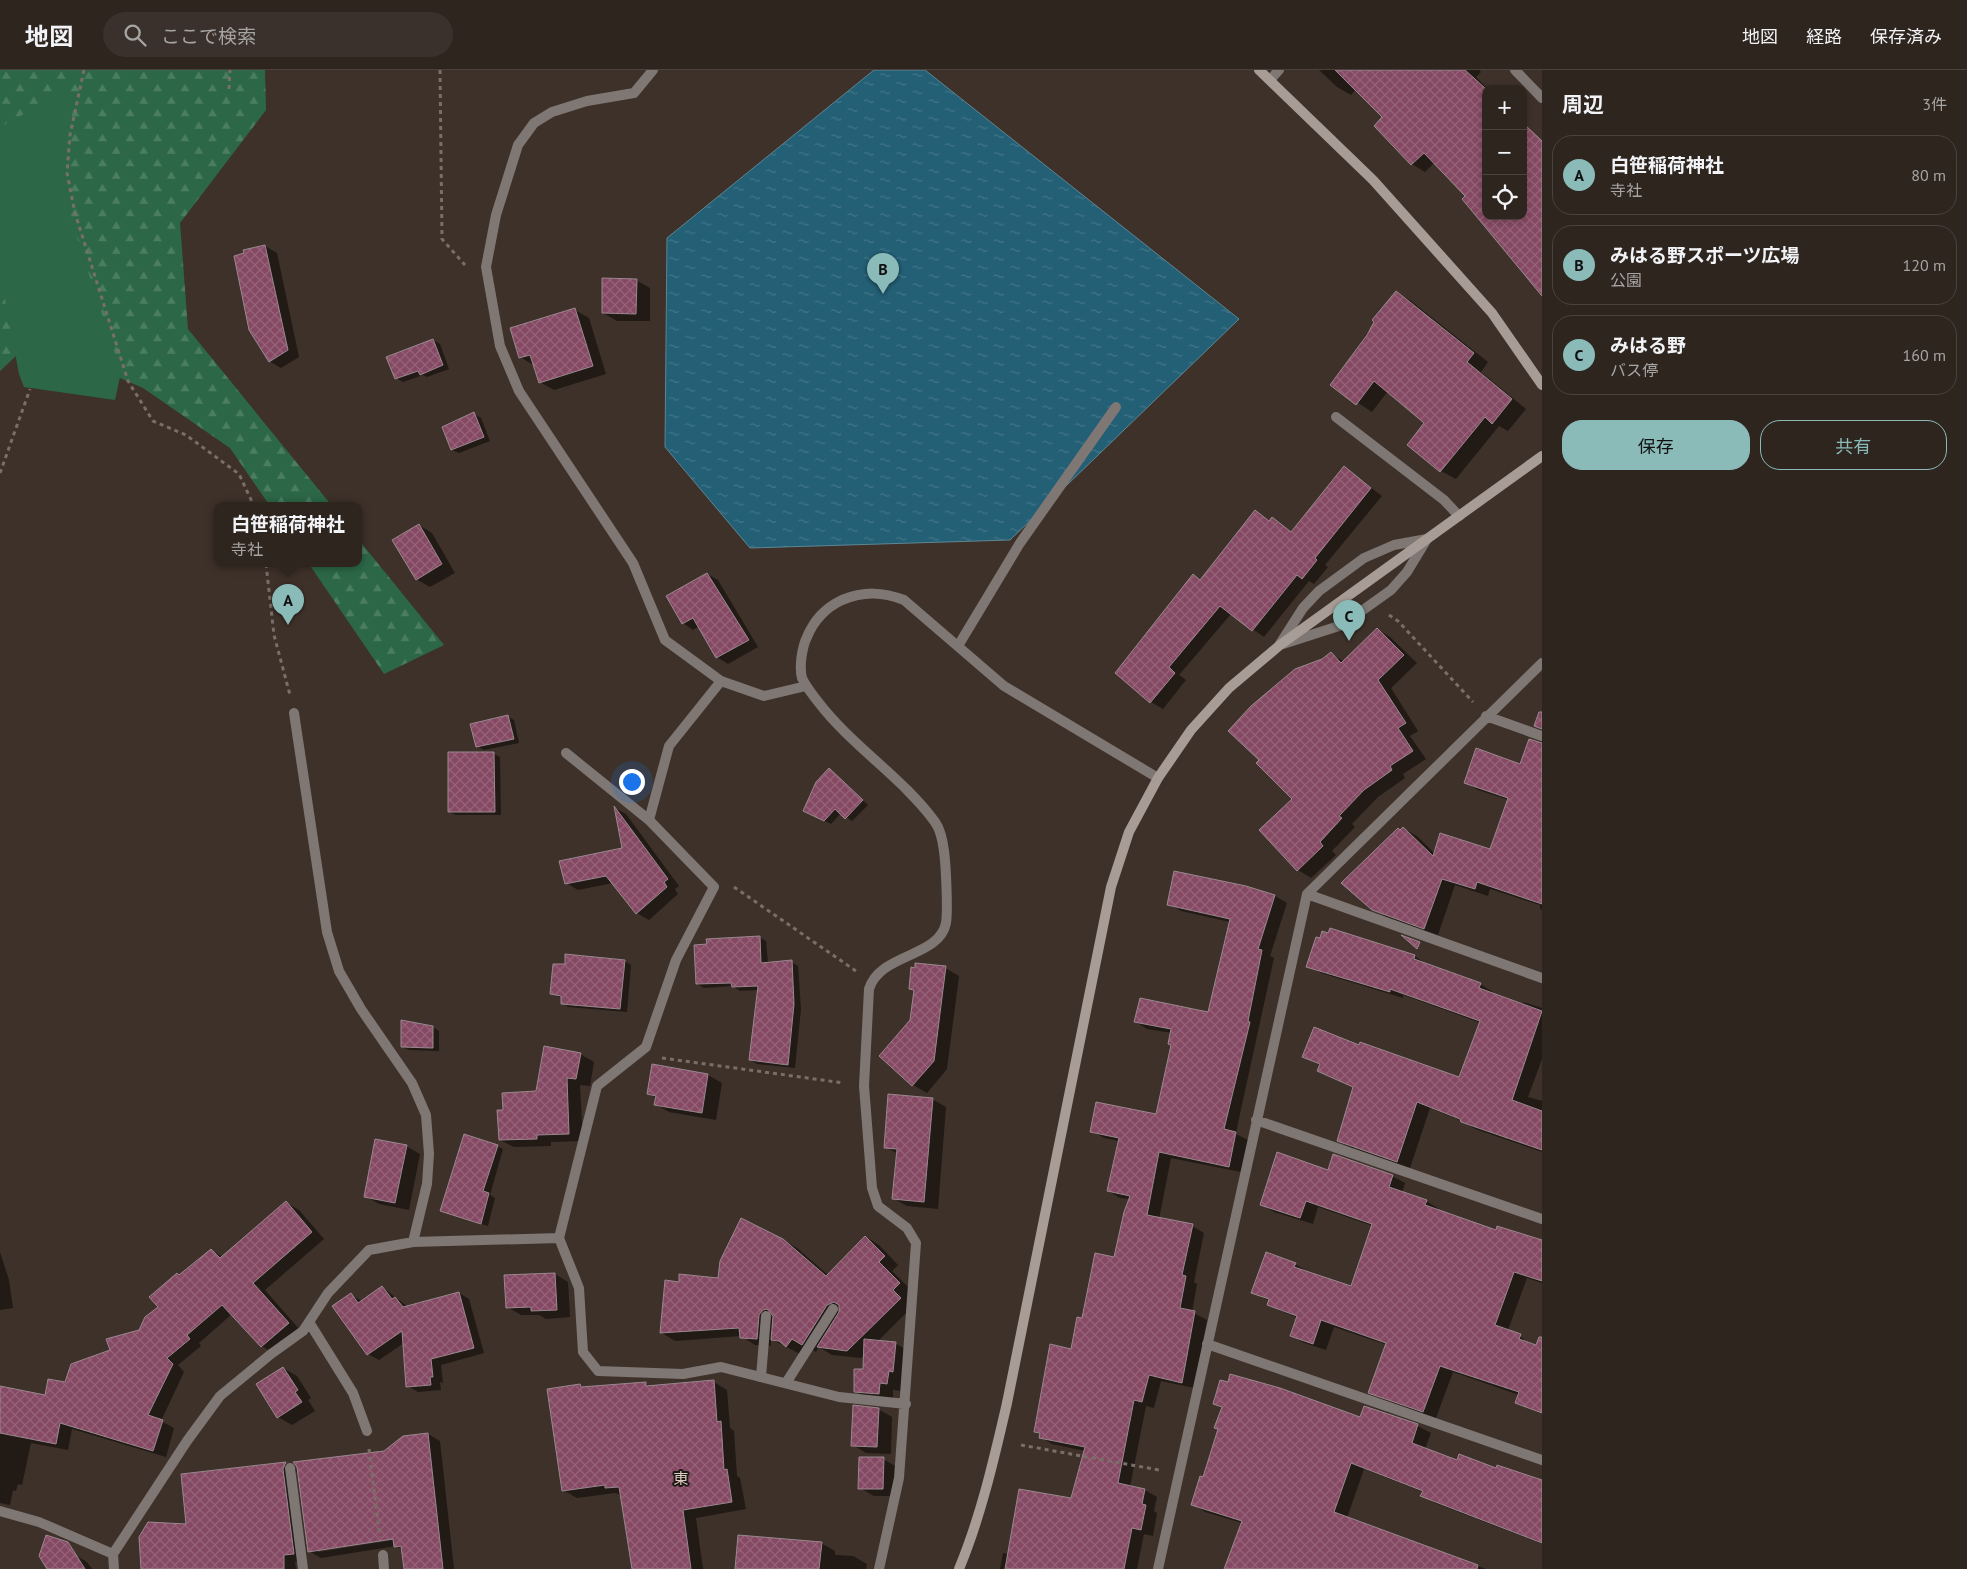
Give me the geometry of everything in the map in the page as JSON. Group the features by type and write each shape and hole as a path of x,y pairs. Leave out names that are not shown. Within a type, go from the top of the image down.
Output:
{"street":[{"path":"654,70 634,93 587,101 552,112 534,123 518,145 496,215 486,267 500,346 519,391 633,562 665,640 721,681 764,696 806,686"},
{"path":"1259,70 1373,180 1492,313 1542,385"},
{"path":"1270,80 1279,70"},
{"path":"1515,70 1542,98"},
{"path":"958,646 1020,543 1116,407"},
{"path":"1336,417 1444,500 1458,516"},
{"path":"959,1569 968,1548 990,1476 1007,1403 1111,887 1129,832 1158,778 1191,730 1229,688 1280,645 1542,456"},
{"path":"1280,645 1303,608 1319,591 1364,558 1394,545 1427,539"},
{"path":"1280,645 1342,625 1391,590 1407,572 1427,539"},
{"path":"880,1569 899,1478 906,1404 916,1243 906,1228 878,1206 872,1188 864,1086 869,989 871,982 887,967 936,942 946,924 944,849 936,824 831,719 806,686 801,676 803,645 813,622 832,605 855,595 884,593 904,600 1004,686 1158,778"},
{"path":"1161,1568 1179,1473 1307,894 1542,663"},
{"path":"649,820 669,746 721,681"},
{"path":"294,713 327,932 339,972 361,1009 412,1083 426,1115 429,1154 427,1184 413,1242"},
{"path":"1486,716 1542,736"},
{"path":"566,753 649,820 714,886 676,960 646,1047 597,1086 559,1238 579,1288 582,1352 598,1371 682,1374 721,1367 839,1397 906,1404"},
{"path":"1307,894 1542,978"},
{"path":"1256,1120 1542,1219"},
{"path":"114,1569 113,1554 187,1441 220,1396 270,1354 302,1331 328,1293 369,1250 413,1242 559,1238"},
{"path":"786,1383 833,1309"},
{"path":"760,1377 766,1316"},
{"path":"309,1322 353,1393 367,1431"},
{"path":"1207,1344 1542,1460"},
{"path":"290,1468 303,1569"},
{"path":"0,1511 39,1522 113,1554"},
{"path":"383,1555 384,1569"}],"path":[{"path":"84,70 70,135 67,173 75,212 128,381 153,421 186,435 239,474 252,502"},
{"path":"228,89 230,70"},
{"path":"440,70 442,239 466,266"},
{"path":"0,473 30,390"},
{"path":"266,567 274,635 294,713"},
{"path":"1384,611 1398,621 1486,716"},
{"path":"714,886 729,884 871,982"},
{"path":"636,1054 864,1086"},
{"path":"367,1431 383,1555"},
{"path":"1021,1445 1179,1473"}],"green space":[{"path":"0,70 265,70 266,110 180,223 188,329 329,502 267,502 230,448 143,388 33,340 0,371"},
{"path":"75,93 65,164 69,214 121,372 115,400 24,387 19,374 0,272 0,128 57,96"},
{"path":"362,544 444,645 384,674 311,567 362,567"}],"water":[{"path":"874,70 925,70 1239,319 1010,540 750,548 665,447 667,238"}],"building":[{"path":"1335,70 1465,70 1482,85 1482,220 1527,220 1527,127 1542,141 1542,296 1462,199 1465,196 1424,153 1411,165 1374,126 1382,117"},
{"path":"265,245 288,350 269,362 249,330 234,256 244,253 243,250"},
{"path":"602,278 637,279 636,314 602,313"},
{"path":"1396,291 1474,353 1467,362 1512,399 1492,424 1485,417 1440,472 1407,445 1424,423 1374,381 1356,405 1330,385 1367,335 1374,322 1372,320"},
{"path":"575,308 593,366 539,383 530,355 519,358 510,328"},
{"path":"433,339 443,365 420,375 418,371 395,379 386,357"},
{"path":"474,412 484,437 451,450 442,427"},
{"path":"1344,466 1371,488 1315,558 1317,560 1302,579 1297,575 1252,631 1220,606 1169,667 1175,673 1150,703 1115,673 1193,574 1200,580 1255,510 1269,521 1272,517 1291,532"},
{"path":"419,524 442,564 416,580 392,540"},
{"path":"707,573 749,640 716,658 693,618 682,624 666,596"},
{"path":"1377,628 1404,655 1378,680 1406,723 1398,728 1413,751 1390,766 1392,770 1364,790 1339,816 1342,818 1320,842 1323,846 1297,871 1259,830 1292,799 1256,763 1259,760 1228,731 1251,706 1295,669 1322,659 1331,652 1341,663"},
{"path":"1539,712 1542,712 1542,729 1534,726"},
{"path":"508,715 514,739 476,747 470,724"},
{"path":"1529,739 1542,743 1542,904 1477,882 1475,889 1442,879 1424,929 1372,910 1341,883 1398,828 1400,830 1403,827 1433,856 1440,833 1490,849 1508,798 1464,783 1476,748 1520,764"},
{"path":"448,752 494,752 495,812 448,812"},
{"path":"829,768 863,800 845,819 835,809 824,821 803,811 816,782"},
{"path":"614,806 668,879 664,882 667,887 636,914 606,876 565,884 559,861 622,848"},
{"path":"1174,871 1246,886 1275,895 1258,949 1262,950 1248,1021 1250,1022 1224,1129 1236,1132 1229,1167 1159,1152 1147,1215 1193,1224 1182,1275 1186,1276 1180,1308 1195,1311 1182,1383 1149,1375 1142,1402 1134,1400 1118,1483 1145,1489 1142,1504 1146,1505 1141,1530 1132,1528 1124,1569 1005,1569 1019,1489 1071,1498 1085,1447 1039,1438 1040,1433 1034,1432 1050,1344 1071,1349 1077,1317 1082,1318 1095,1253 1114,1257 1124,1212 1130,1196 1107,1191 1119,1138 1090,1132 1096,1102 1156,1114 1171,1045 1168,1044 1171,1029 1134,1022 1140,998 1208,1012 1230,919 1167,905"},
{"path":"1330,928 1415,955 1414,959 1481,983 1479,988 1542,1011 1512,1100 1542,1111 1542,1150 1461,1122 1460,1119 1417,1102 1397,1162 1337,1141 1353,1087 1317,1071 1320,1064 1302,1057 1314,1027 1359,1045 1360,1042 1459,1077 1480,1021 1390,989 1390,992 1306,967 1316,937 1320,938 1322,931 1328,933"},
{"path":"1401,935 1420,942 1417,949"},
{"path":"760,936 761,963 792,960 794,1004 788,1065 749,1060 758,986 732,987 731,983 696,984 694,945 707,944 706,939"},
{"path":"565,954 625,960 620,1009 561,1004 561,996 550,994 553,964 565,964"},
{"path":"915,963 946,966 934,1061 912,1086 879,1056 910,1020 914,990 909,989 911,967 915,968"},
{"path":"401,1020 433,1026 433,1048 401,1047"},
{"path":"544,1046 581,1053 576,1079 567,1078 569,1134 537,1135 537,1139 499,1140 497,1110 503,1110 502,1093 536,1091"},
{"path":"652,1064 708,1074 702,1113 654,1105 656,1096 647,1094"},
{"path":"888,1094 933,1098 924,1202 892,1199 897,1149 884,1148"},
{"path":"464,1134 498,1145 483,1191 489,1193 481,1224 440,1211"},
{"path":"375,1139 407,1145 395,1203 364,1197"},
{"path":"1277,1152 1328,1170 1333,1154 1393,1175 1389,1187 1427,1200 1425,1205 1496,1230 1497,1226 1542,1240 1542,1281 1514,1272 1495,1325 1521,1334 1519,1339 1536,1345 1539,1337 1542,1337 1542,1413 1515,1403 1519,1392 1440,1366 1423,1412 1368,1393 1386,1343 1321,1320 1313,1344 1290,1336 1297,1316 1267,1305 1269,1299 1251,1293 1266,1252 1296,1263 1294,1267 1351,1286 1372,1224 1306,1201 1300,1218 1260,1205"},
{"path":"286,1201 312,1232 253,1283 289,1323 261,1347 222,1305 187,1335 190,1339 167,1358 173,1364 148,1415 163,1420 153,1451 60,1423 56,1444 0,1433 0,1386 45,1395 48,1379 65,1382 71,1364 110,1350 106,1339 139,1330 145,1317 158,1307 149,1297 177,1273 179,1275 211,1249 220,1258"},
{"path":"741,1218 783,1239 826,1276 865,1236 885,1256 879,1262 900,1283 893,1290 901,1298 847,1351 817,1347 839,1312 839,1305 834,1302 827,1305 802,1345 792,1339 786,1347 779,1341 771,1340 773,1316 767,1309 763,1310 759,1315 757,1339 740,1338 739,1328 660,1333 665,1280 679,1282 679,1274 718,1278 720,1261"},
{"path":"555,1273 557,1310 531,1311 531,1307 506,1308 504,1275"},
{"path":"382,1286 392,1299 395,1297 403,1307 459,1292 474,1348 431,1359 433,1377 430,1377 431,1385 406,1387 402,1331 367,1355 332,1306 351,1293 358,1303"},
{"path":"864,1339 896,1342 893,1372 889,1371 887,1384 880,1383 879,1394 854,1392 854,1369 863,1369"},
{"path":"283,1367 298,1390 295,1392 302,1402 277,1418 256,1384"},
{"path":"1230,1374 1280,1388 1360,1417 1364,1406 1418,1424 1412,1443 1457,1460 1459,1454 1496,1468 1497,1465 1542,1480 1542,1543 1420,1496 1423,1491 1351,1463 1334,1512 1478,1565 1477,1569 1224,1569 1242,1521 1191,1505 1200,1476 1203,1477 1218,1429 1214,1428 1222,1407 1213,1404 1220,1380 1228,1382"},
{"path":"714,1380 717,1422 721,1421 724,1470 727,1469 732,1502 683,1510 691,1569 632,1569 619,1487 605,1488 605,1485 562,1491 547,1389 580,1384 581,1387 646,1382 646,1386"},
{"path":"853,1405 879,1408 877,1447 851,1446"},
{"path":"428,1433 443,1569 404,1569 401,1546 394,1547 393,1539 308,1552 297,1467 293,1462 384,1451 403,1436"},
{"path":"859,1457 884,1457 883,1489 858,1489"},
{"path":"286,1462 283,1469 294,1554 284,1555 284,1569 141,1569 139,1537 148,1522 186,1524 181,1474"},
{"path":"46,1535 68,1542 85,1569 47,1569 39,1556"},
{"path":"738,1535 822,1542 819,1569 735,1569"}],"place":[{"name":"みはる野スポーツ広場","path":"883,294"},
{"name":"白笹稲荷神社","path":"288,625"},
{"name":"みはる野","path":"1349,641"}],"district":[{"name":"東","path":"681,1479"}]}
